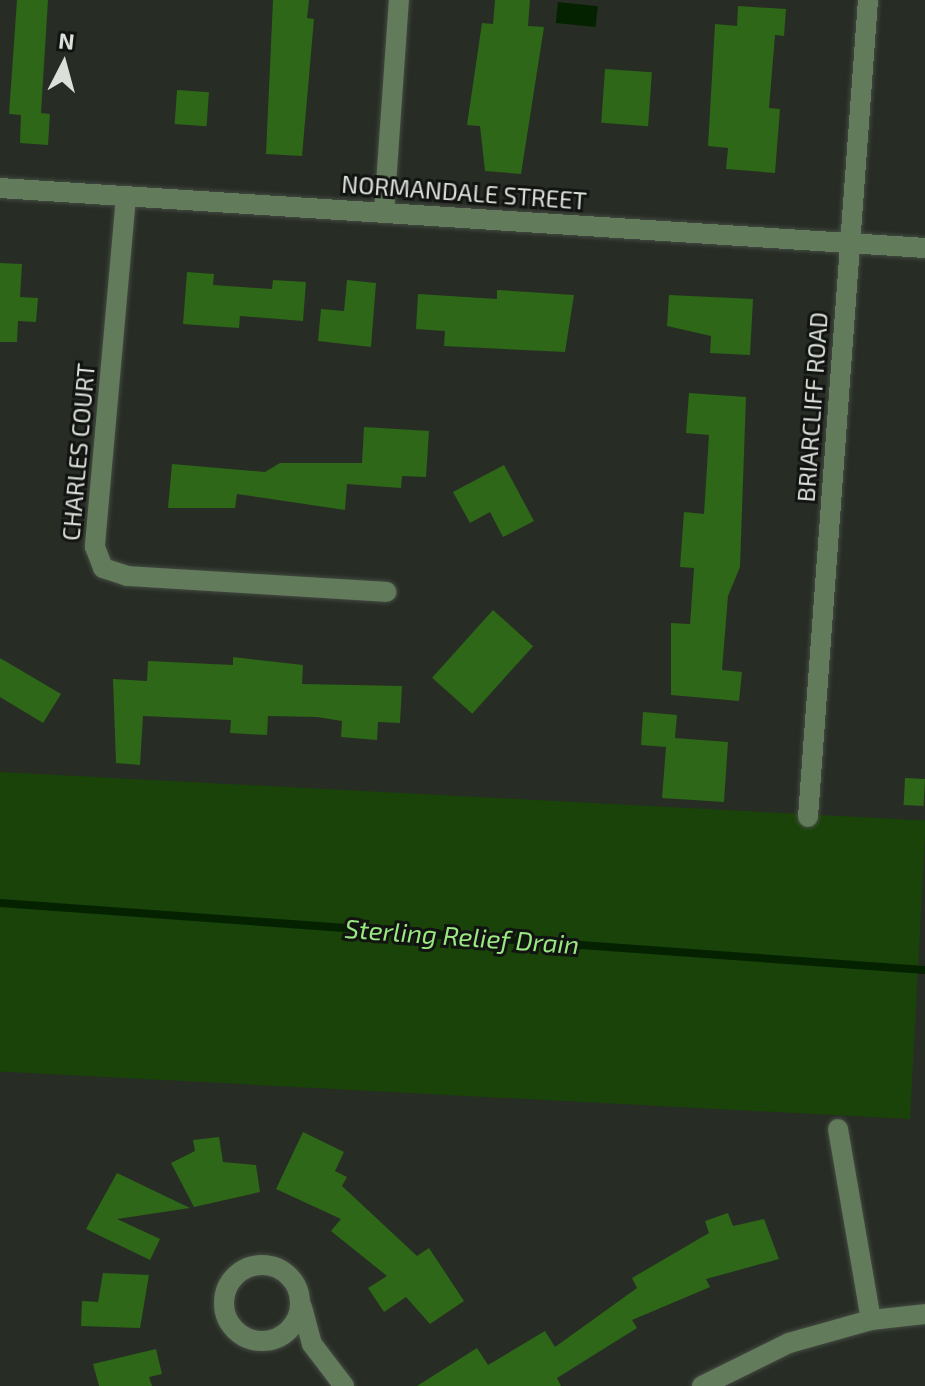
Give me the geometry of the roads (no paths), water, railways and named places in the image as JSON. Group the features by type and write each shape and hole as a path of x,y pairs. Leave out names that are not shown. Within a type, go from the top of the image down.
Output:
{"street":[{"path":"384,213 399,0"},
{"name":"BRIARCLIFF ROAD","path":"808,817 868,0"},
{"name":"NORMANDALE STREET","path":"0,188 925,248"},
{"name":"CHARLES COURT","path":"126,197 95,547 103,568 127,576 387,592"},
{"path":"838,1129 871,1320"},
{"path":"312,1344 271,1341 234,1330 224,1306 230,1282 249,1267 274,1266 293,1280 312,1344 344,1386"},
{"path":"271,1341 293,1327 301,1303"},
{"path":"702,1386 789,1343 871,1320 925,1314"}],"waterway":[{"name":"Sterling Relief Drain","path":"0,903 925,970"}]}
